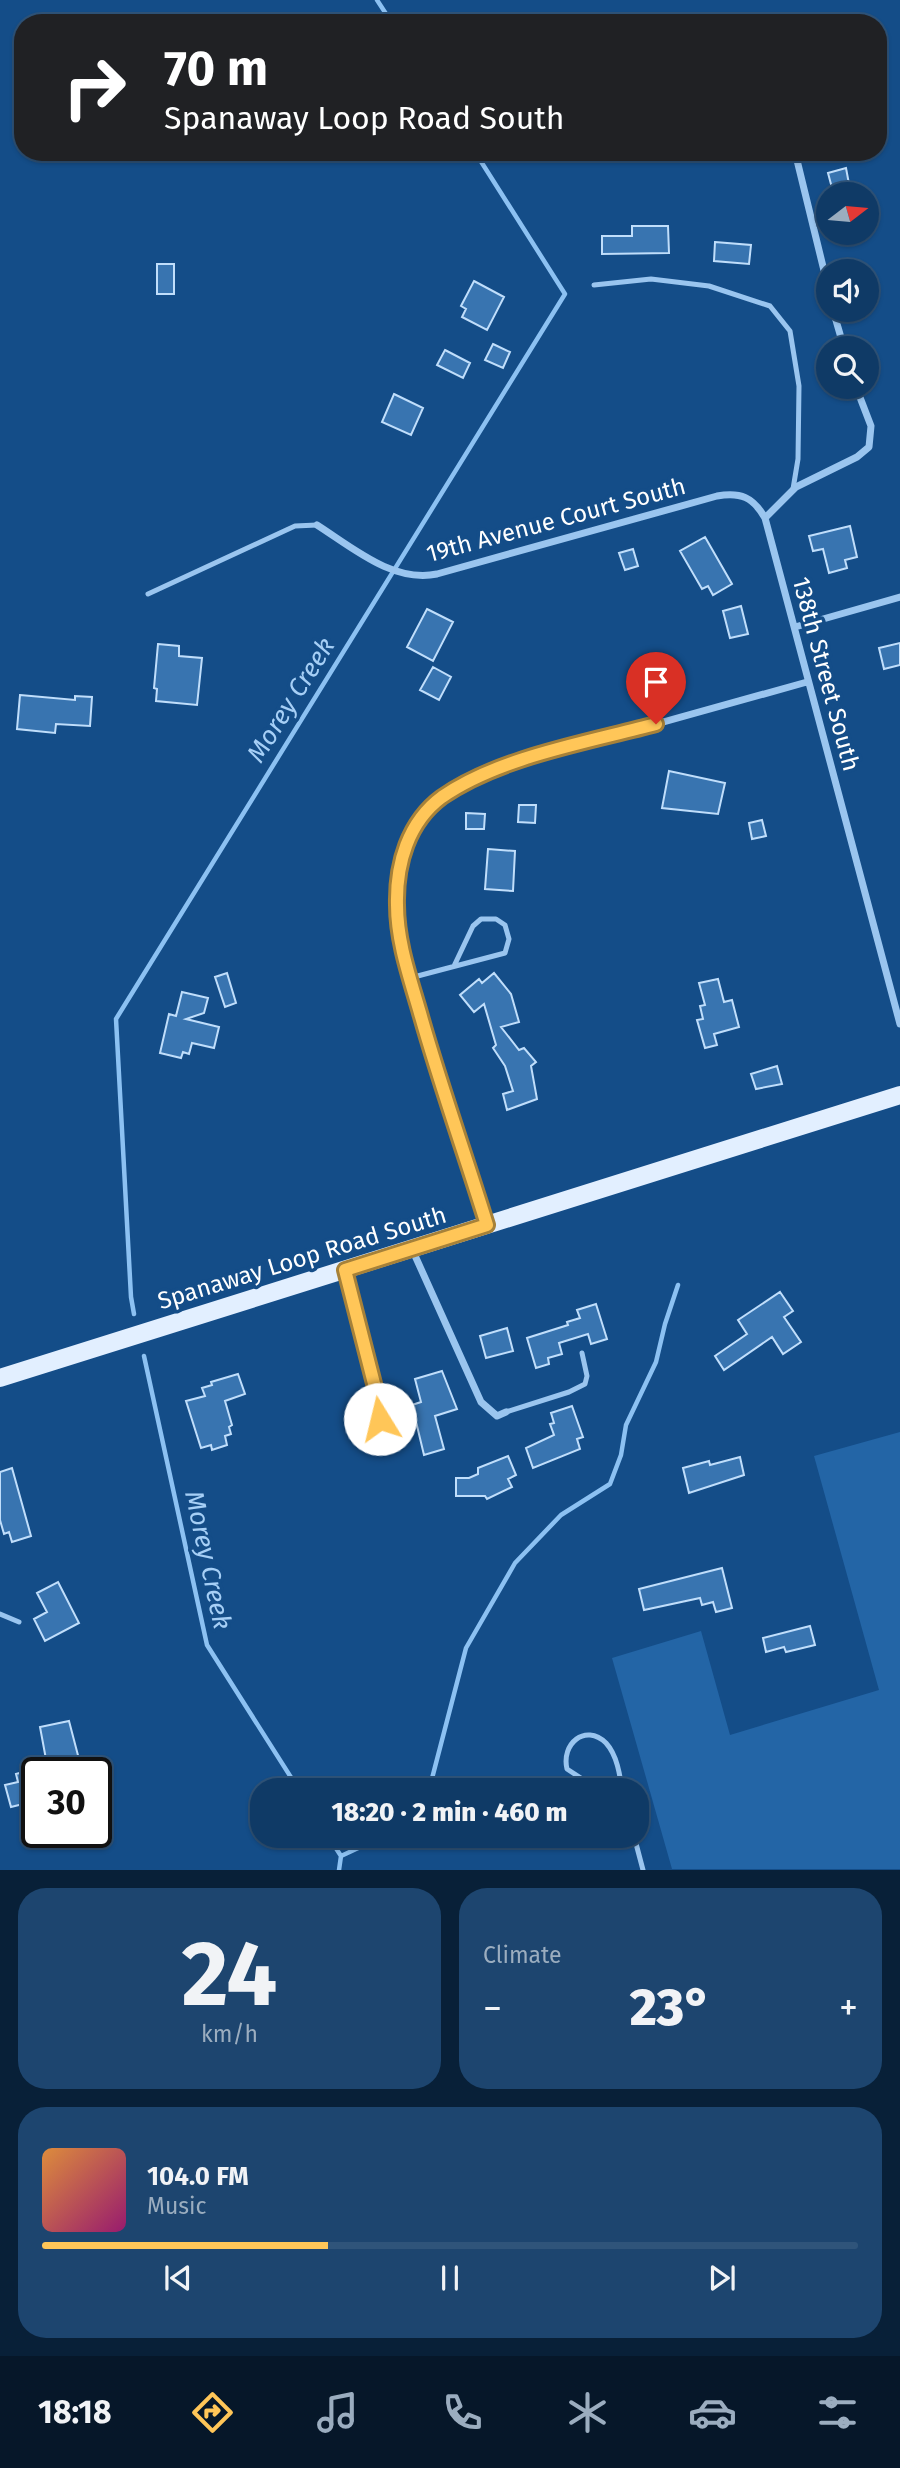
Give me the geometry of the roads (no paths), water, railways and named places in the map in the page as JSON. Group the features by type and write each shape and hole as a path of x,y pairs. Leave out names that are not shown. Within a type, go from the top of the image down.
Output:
{"main road":[{"name":"Spanaway Loop Road South","path":"0,1378 900,1096"}],"street":[{"path":"798,161 821,259"},
{"path":"765,518 808,479 857,457 869,447 871,426 861,399"},
{"name":"19th Avenue Court South","path":"317,525 397,572 418,577 731,493 754,501 765,518"},
{"name":"138th Street South","path":"765,518 900,1024"},
{"path":"795,627 900,597"},
{"path":"487,1225 402,949 397,905 398,879 408,840 420,819 441,798 491,770 807,682"},
{"path":"412,1249 481,1402 497,1416 506,1412"},
{"path":"345,1270 381,1411 380,1419 372,1432"}],"lane":[{"path":"594,285 651,279 709,286 770,306 790,331 799,386 798,459 793,490"},
{"path":"148,594 295,526 317,525"},
{"path":"410,978 505,953 509,939 505,925 496,919 481,919 473,926 454,966"},
{"path":"506,1412 569,1392 584,1384 587,1376 582,1353"},
{"path":"0,1614 19,1622"},
{"path":"581,1778 567,1769 564,1756 569,1745 579,1737 592,1736 604,1741 612,1751 619,1778"},
{"path":"637,1848 643,1870"}],"waterway":[{"name":"Morey Creek","path":"377,0 386,14"},
{"name":"Morey Creek","path":"134,1314 116,1019 565,294 481,161"},
{"path":"432,1778 466,1648 515,1563 561,1515 610,1484 621,1455 626,1425 656,1362 678,1285"},
{"name":"Morey Creek","path":"144,1356 207,1645 291,1778"},
{"name":"Morey Creek","path":"336,1848 341,1856"},
{"path":"339,1870 341,1856 358,1848"}]}
